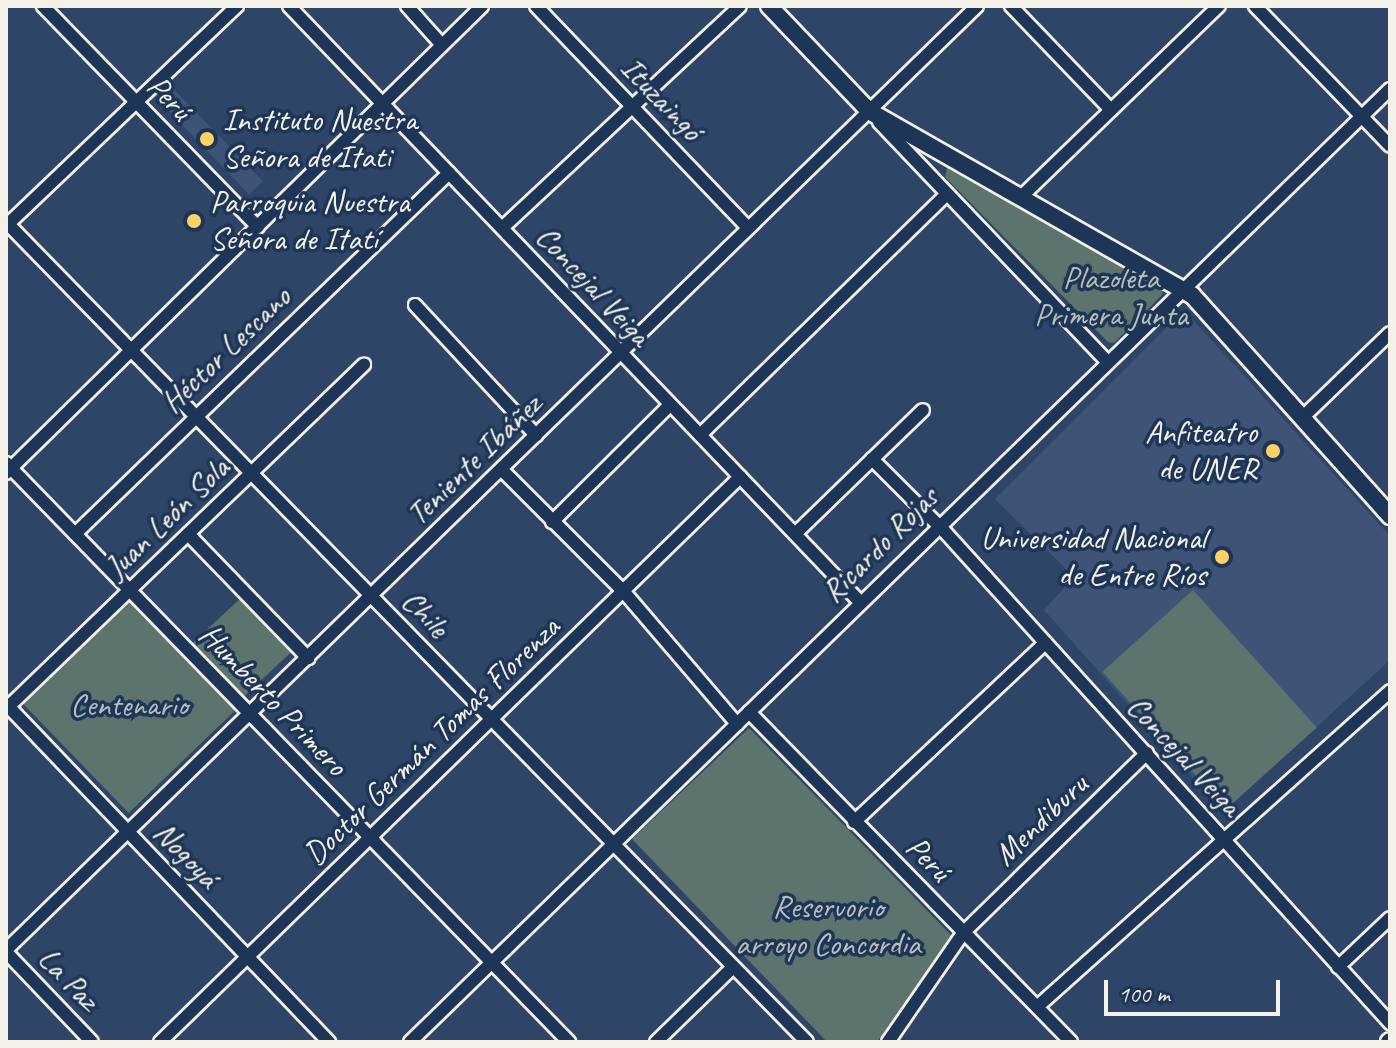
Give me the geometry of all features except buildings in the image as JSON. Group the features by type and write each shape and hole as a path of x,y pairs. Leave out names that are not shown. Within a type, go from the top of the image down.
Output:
{"main road":[{"path":"769,6 869,111 1181,288 1209,311 1390,516"}],"street":[{"name":"Perú","path":"43,6 258,227"},
{"path":"7,224 237,6"},
{"name":"Concejal Veiga","path":"289,6 860,602"},
{"path":"407,6 442,45"},
{"path":"8,468 482,6"},
{"name":"Ituzaingó","path":"536,6 748,228"},
{"path":"502,228 740,6"},
{"name":"Teniente Ibáñez","path":"6,951 977,6"},
{"path":"1011,6 1111,110"},
{"path":"1021,197 1219,6"},
{"path":"1255,6 1390,146"},
{"name":"Ricardo Rojas","path":"410,1042 1106,360 1390,89"},
{"path":"869,111 1106,360"},
{"name":"Héctor Lescano","path":"75,534 449,173"},
{"path":"700,435 947,194"},
{"name":"Chile","path":"7,224 252,471 807,1042"},
{"path":"415,305 536,435"},
{"path":"1302,418 1390,333"},
{"name":"Juan León Sola","path":"7,706 364,364"},
{"path":"552,522 670,405"},
{"path":"795,534 923,410"},
{"name":"Concejal Veiga","path":"872,459 938,525 1390,1023"},
{"name":"Humberto Primero","path":"8,468 569,1042"},
{"path":"502,470 624,592 737,724"},
{"name":"Doctor Germán Tomas Florenza","path":"160,1042 740,477"},
{"path":"188,534 308,658"},
{"path":"854,822 1045,643"},
{"path":"1037,1007 1390,691"},
{"name":"Nogoyá","path":"7,706 329,1042"},
{"name":"Perú","path":"749,712 1071,1042"},
{"name":"Mendiburu","path":"888,1042 964,932 1147,753"},
{"path":"1338,967 1390,918"},
{"name":"La Paz","path":"6,951 92,1042"},
{"path":"656,1042 733,967"}],"shaded area":[{"name":"Instituto Nuestra Señora de Itati","path":"167,82 263,181 249,194 153,95"},
{"name":"Universidad Nacional de Entre Ríos","path":"1184,310 1390,536 1390,660 1224,812 1044,610 1074,577 995,499"}],"green space":[{"name":"Plazoleta Primera Junta","path":"947,168 1163,290 1162,295 1114,343 1108,342 945,177"},
{"path":"1193,590 1317,727 1226,809 1102,672"},
{"name":"Centenario","path":"129,596 237,708 129,813 20,701"},
{"name":"Centenario","path":"242,597 292,651 240,700 189,646"},
{"name":"Reservorio arroyo Concordia","path":"749,728 952,936 877,1042 827,1042 632,839"}],"place":[{"name":"Instituto Nuestra Señora de Itati","path":"207,139"},
{"name":"Parroquia Nuestra Señora de Itatí","path":"194,221"},
{"name":"Anfiteatro de UNER","path":"1273,451"},
{"name":"Universidad Nacional de Entre Ríos","path":"1222,557"}]}
